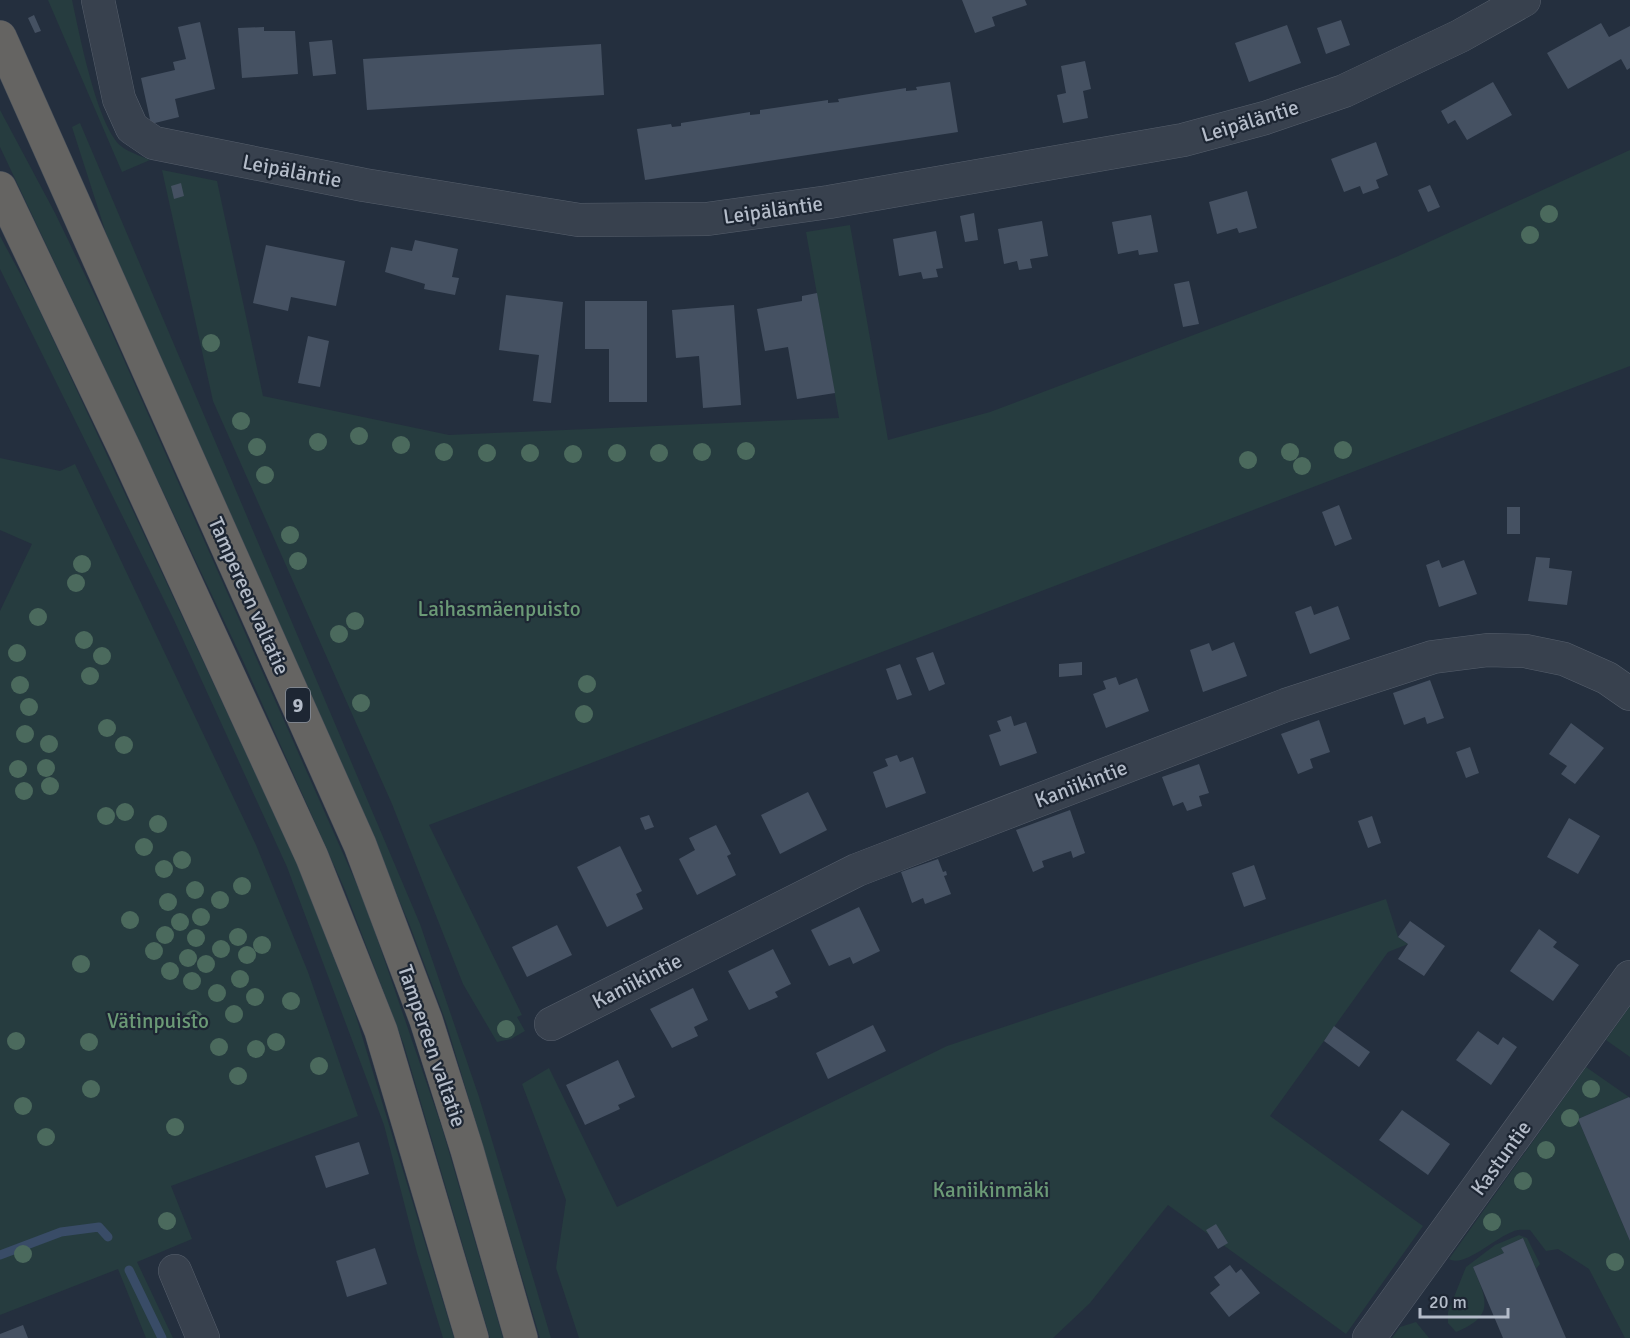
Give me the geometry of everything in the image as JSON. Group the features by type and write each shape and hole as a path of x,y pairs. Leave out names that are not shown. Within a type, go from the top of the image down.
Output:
{"highway":[{"name":"Tampereen valtatie","path":"0,37 360,845 426,1020 467,1150 521,1338"},
{"name":"Tampereen valtatie","path":"0,188 125,450 312,856 381,1031 472,1338"}],"street":[{"name":"Leipäläntie","path":"98,0 119,99 132,128 154,143 364,185 579,220 707,219 829,202 1183,140 1265,118 1344,91 1460,36 1524,0"},
{"name":"Kaniikintie","path":"551,1024 857,870 1286,705 1433,657 1488,650 1525,651 1564,659 1607,678 1630,694"},
{"name":"Kastuntie","path":"1369,1338 1630,977"},
{"path":"175,1271 203,1338"}],"green space":[{"path":"48,0 72,0 90,78 104,119 121,146 150,160 122,172"},
{"path":"0,110 55,213 100,306 365,903 442,1128 503,1338 490,1338 404,1045 345,890 244,663 0,147"},
{"path":"80,123 420,924 479,1097 551,1338 540,1338 446,1022 410,926 357,799 111,249 72,127"},
{"name":"Laihasmäenpuisto","path":"1630,150 1630,366 429,825 522,1015 517,1017 525,1031 511,1039 497,1042 463,984 392,804 213,401 162,170 217,181 263,396 449,435 839,418 806,232 850,225 888,440 990,412 1328,284 1396,257"},
{"path":"0,236 37,305 298,865 355,1013 454,1338 443,1338 417,1253 384,1125 287,867 174,620 0,269"},
{"name":"Vätinpuisto","path":"0,458 60,471 75,464 256,845 308,972 358,1116 171,1186 192,1239 137,1262 173,1338 146,1338 118,1269 0,1315 0,611 32,544 0,530"},
{"name":"Kaniikinmäki","path":"1386,899 1398,937 1408,944 1388,952 1270,1116 1423,1226 1346,1334 1168,1205 1090,1303 1053,1338 579,1338 556,1268 566,1200 522,1084 549,1068 617,1207 947,1046"},
{"path":"1630,1006 1630,1057 1606,1040"},
{"path":"1586,1067 1629,1097 1578,1119 1630,1241 1630,1338 1625,1338 1589,1269 1558,1249 1546,1251 1530,1230 1514,1231 1463,1259 1455,1261 1449,1259"},
{"path":"1519,1235 1527,1238 1540,1264 1536,1269 1523,1238 1502,1248 1504,1253 1473,1267 1482,1289 1484,1306 1477,1320 1456,1332 1448,1323 1448,1312 1466,1267 1495,1245"},
{"path":"1416,1322 1429,1338 1392,1338 1400,1327"}],"building":[{"path":"962,0 1025,0 1027,5 992,17 995,26 975,33"},
{"path":"34,15 41,31 35,33 28,18"},
{"path":"1341,20 1350,45 1326,54 1317,28"},
{"path":"200,22 215,89 175,99 179,117 151,124 141,78 175,70 173,62 186,59 178,27"},
{"path":"1601,23 1609,37 1630,26 1630,68 1627,70 1621,59 1568,89 1547,53"},
{"path":"1287,25 1301,63 1249,82 1235,43"},
{"path":"264,27 264,31 295,31 298,74 242,78 238,28"},
{"path":"332,40 336,74 313,76 309,42"},
{"path":"601,44 604,95 367,110 363,59"},
{"path":"1085,61 1091,89 1083,91 1088,118 1063,123 1057,95 1066,93 1061,66"},
{"path":"950,82 958,132 645,180 637,129 671,124 672,127 681,126 681,123 750,112 750,115 760,114 760,110 828,100 828,103 839,102 838,99 906,88 906,91 917,90 916,87"},
{"path":"1493,82 1512,115 1467,140 1455,120 1448,124 1441,111"},
{"path":"1376,142 1388,175 1376,180 1379,188 1363,194 1360,186 1344,192 1331,159"},
{"path":"181,183 184,196 174,199 171,186"},
{"path":"1430,185 1440,207 1428,212 1418,190"},
{"path":"1247,191 1257,228 1239,233 1237,228 1217,234 1209,202"},
{"path":"974,213 978,240 965,242 960,216"},
{"path":"1151,215 1158,252 1139,255 1138,250 1118,254 1112,222"},
{"path":"1042,221 1048,256 1030,259 1032,268 1019,270 1017,261 1004,264 998,229"},
{"path":"936,231 943,268 936,269 938,277 923,279 921,272 899,276 893,239"},
{"path":"415,240 458,249 452,277 459,278 455,295 424,289 425,284 385,272 391,247 412,251"},
{"path":"266,245 345,261 336,306 291,297 288,311 253,303"},
{"path":"1189,281 1199,324 1183,327 1174,284"},
{"path":"817,293 835,393 797,399 788,347 765,351 757,309 802,301 802,296"},
{"path":"506,295 563,302 551,403 533,401 539,355 499,350"},
{"path":"585,301 647,301 647,402 609,402 609,349 585,349"},
{"path":"734,305 741,405 703,408 699,356 676,358 672,310"},
{"path":"308,336 329,341 320,387 298,383"},
{"path":"1339,505 1352,539 1335,546 1322,512"},
{"path":"1507,507 1520,507 1520,534 1507,534"},
{"path":"1536,557 1550,558 1549,568 1572,571 1567,605 1528,601"},
{"path":"1439,560 1442,568 1464,560 1477,594 1439,607 1426,565"},
{"path":"1311,606 1314,615 1338,606 1350,639 1310,654 1295,612"},
{"path":"1234,642 1247,676 1203,692 1190,650 1209,643 1212,651"},
{"path":"933,652 945,684 929,691 916,658"},
{"path":"1082,662 1082,675 1059,677 1059,664"},
{"path":"900,664 912,695 897,700 886,669"},
{"path":"1116,677 1119,685 1137,678 1149,711 1106,728 1093,694 1106,689 1103,681"},
{"path":"1430,680 1444,718 1427,724 1425,717 1404,725 1393,693"},
{"path":"1011,716 1014,726 1026,722 1037,753 1000,766 989,735 1001,731 997,721"},
{"path":"1319,720 1330,752 1310,759 1313,768 1298,774 1281,734"},
{"path":"1571,723 1604,748 1575,784 1561,774 1567,766 1549,754"},
{"path":"1470,747 1479,773 1466,778 1456,752"},
{"path":"897,755 900,762 913,757 926,793 886,808 873,772 888,766 885,759"},
{"path":"1199,764 1209,793 1199,796 1202,806 1187,811 1183,802 1173,806 1162,777"},
{"path":"808,792 827,830 780,854 761,815"},
{"path":"1070,810 1085,853 1073,858 1071,851 1042,861 1044,867 1033,872 1016,830"},
{"path":"649,815 654,827 645,830 640,818"},
{"path":"1372,816 1381,843 1368,848 1358,821"},
{"path":"1569,818 1600,836 1578,874 1547,857"},
{"path":"716,825 731,854 727,856 736,875 697,895 679,859 695,850 689,838"},
{"path":"620,846 642,891 636,894 643,909 607,927 577,867"},
{"path":"938,859 943,872 946,871 947,875 944,876 951,894 925,904 923,898 912,903 901,872"},
{"path":"1254,865 1266,899 1244,907 1232,873"},
{"path":"859,907 880,951 853,964 850,957 829,966 811,930"},
{"path":"1410,921 1445,946 1424,976 1398,959 1408,944 1398,937"},
{"path":"557,925 572,955 527,977 512,947"},
{"path":"1539,929 1557,942 1553,947 1579,965 1553,1001 1510,971"},
{"path":"773,949 791,984 775,992 778,997 749,1010 728,971"},
{"path":"693,988 708,1020 694,1027 698,1036 672,1048 650,1009"},
{"path":"873,1025 886,1051 828,1079 816,1053"},
{"path":"1334,1026 1370,1052 1359,1067 1324,1041"},
{"path":"1478,1031 1498,1045 1503,1037 1517,1047 1491,1085 1456,1060"},
{"path":"618,1060 635,1097 618,1105 620,1109 585,1125 566,1085"},
{"path":"1630,1098 1630,1241 1578,1119"},
{"path":"1402,1110 1450,1144 1428,1175 1379,1140"},
{"path":"359,1142 369,1174 326,1188 315,1156"},
{"path":"1216,1224 1228,1243 1218,1249 1206,1230"},
{"path":"1523,1238 1566,1338 1503,1338 1473,1267 1504,1253 1501,1248"},
{"path":"375,1248 387,1284 347,1297 336,1261"},
{"path":"1230,1265 1236,1273 1241,1269 1260,1293 1229,1317 1210,1293 1220,1285 1214,1277"},
{"path":"23,1325 28,1338 0,1338 0,1334"}],"waterway":[{"path":"0,1255 61,1232 99,1227 108,1237"},
{"path":"129,1270 162,1338"}]}
